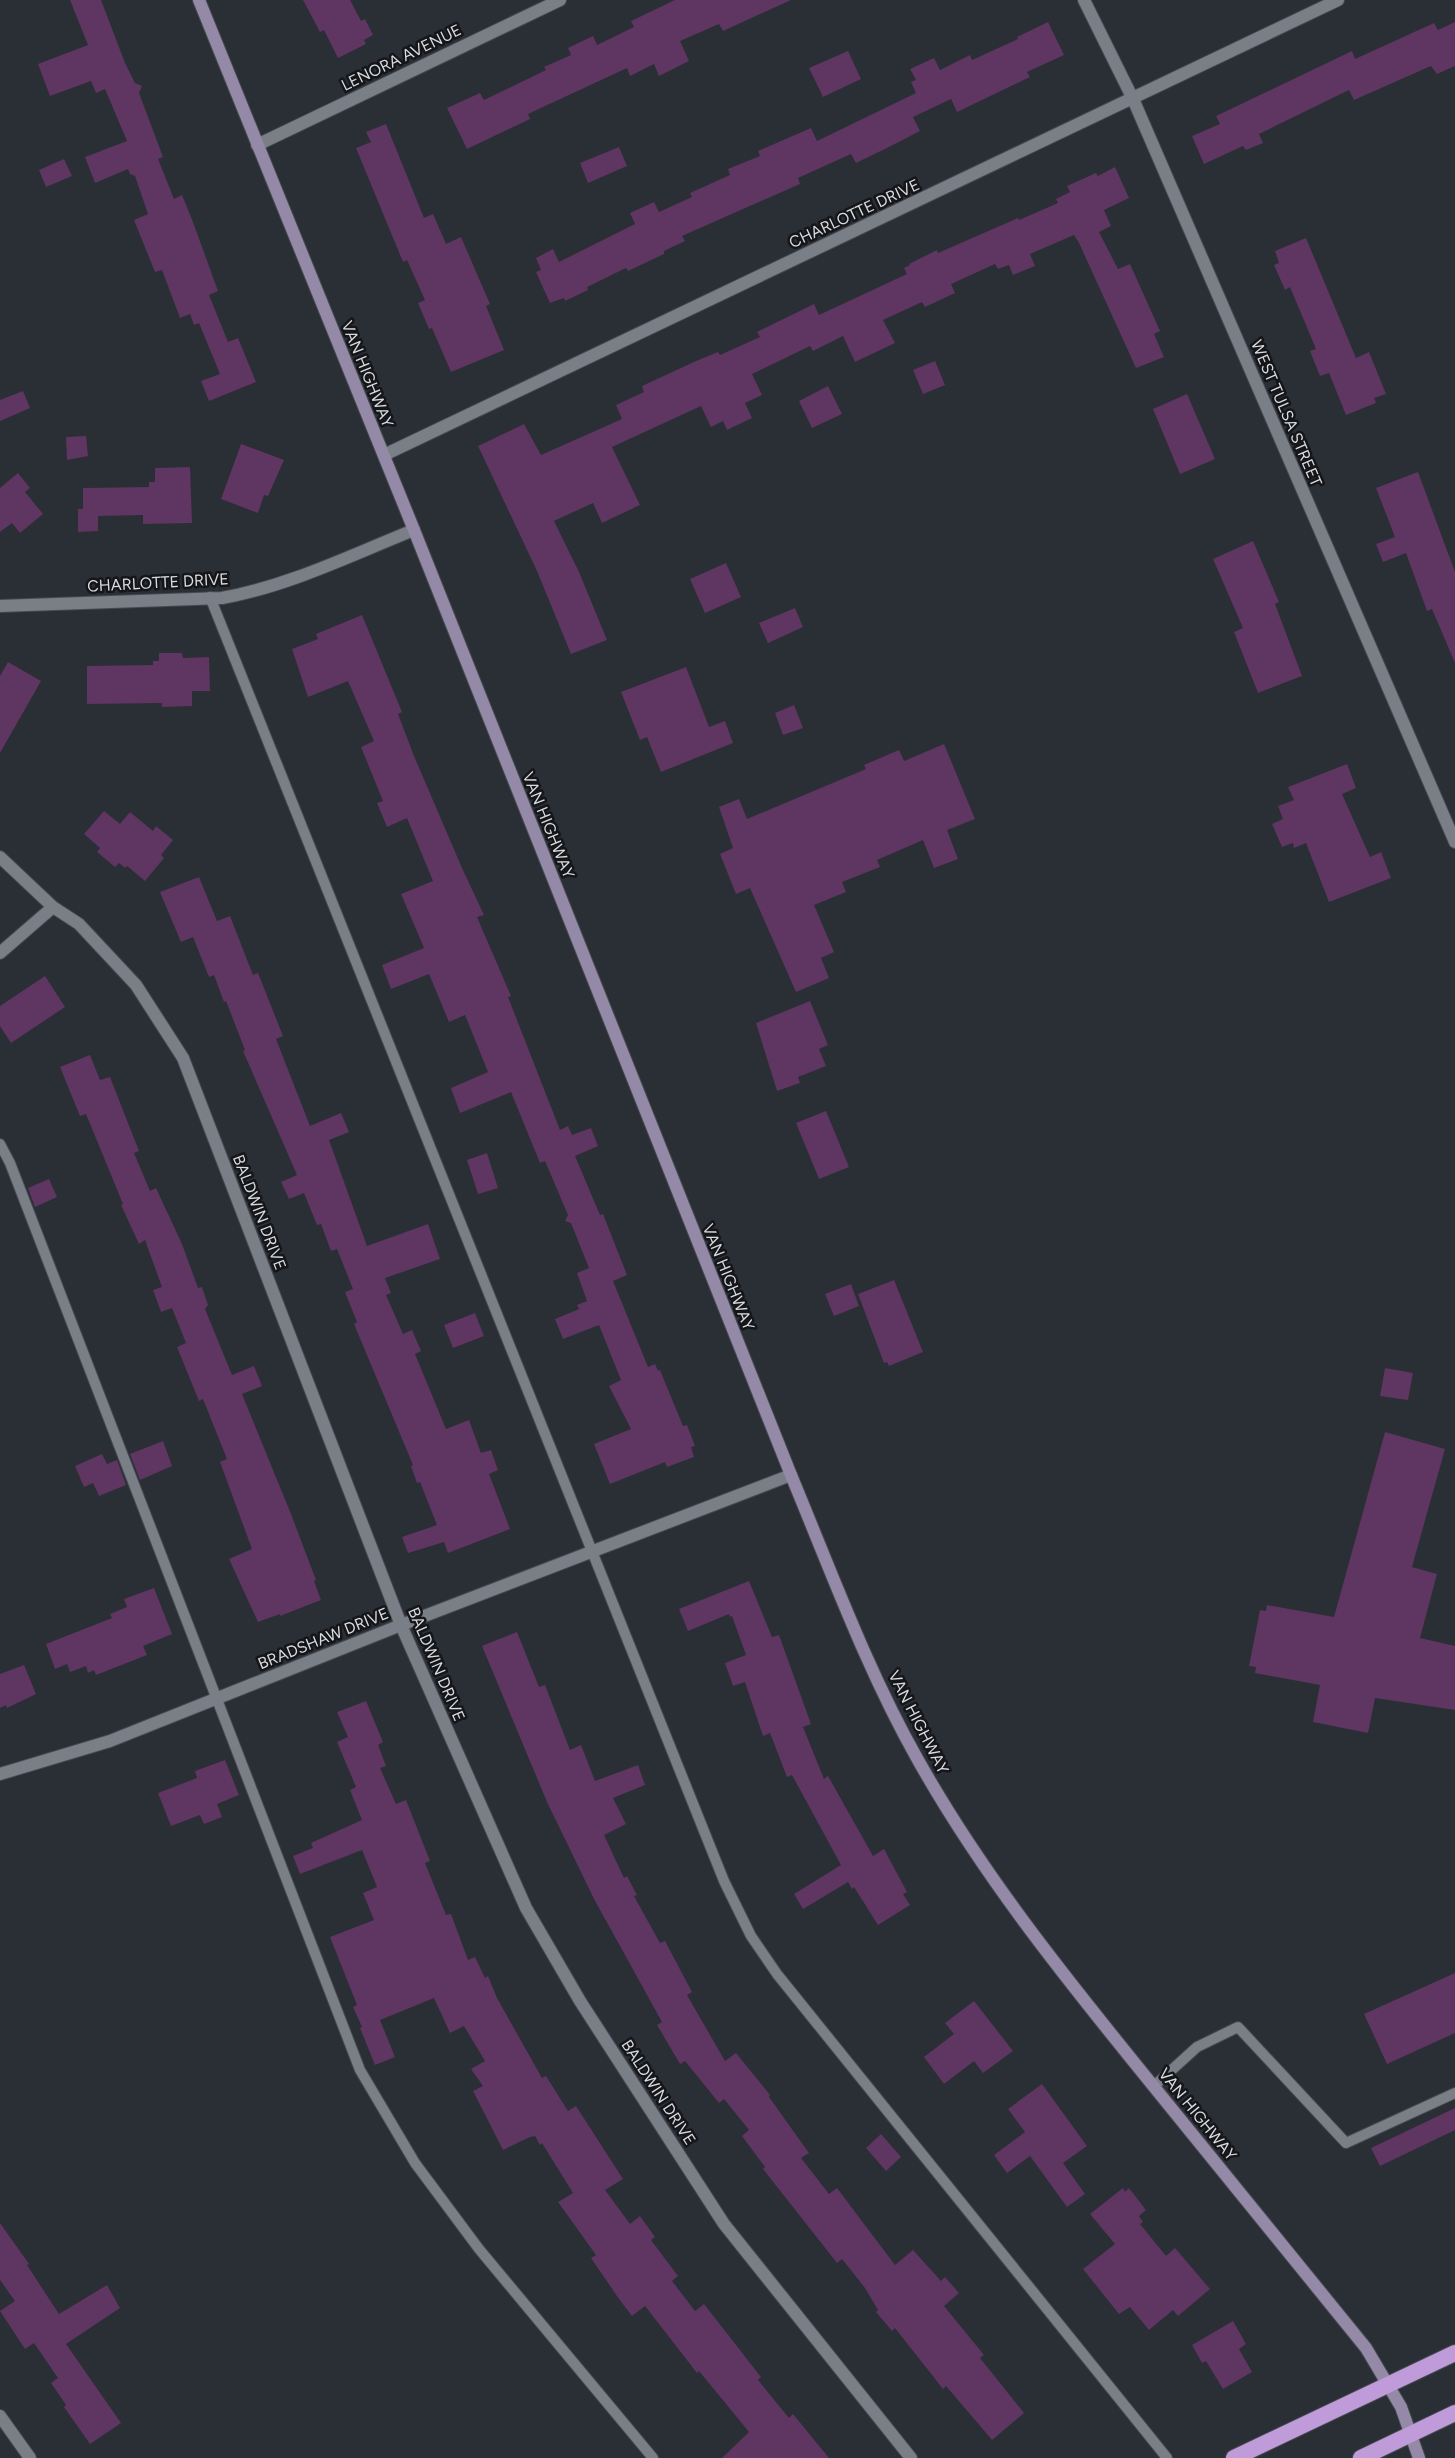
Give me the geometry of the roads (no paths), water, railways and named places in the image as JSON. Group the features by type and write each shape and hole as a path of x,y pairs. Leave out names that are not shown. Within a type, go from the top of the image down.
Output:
{"highway":[{"path":"1234,2458 1455,2353"},
{"path":"1361,2458 1455,2413"}],"main road":[{"name":"VAN HIGHWAY","path":"199,0 384,455 790,1475 855,1630 918,1759 1003,1894 1040,1944 1366,2348 1389,2384 1412,2434 1419,2458"}],"street":[{"name":"LENORA AVENUE","path":"257,145 560,0"},
{"name":"WEST TULSA STREET","path":"1084,0 1133,99 1455,842"},
{"name":"CHARLOTTE DRIVE","path":"384,455 1338,0"},
{"name":"CHARLOTTE DRIVE","path":"0,606 222,597 264,588 414,530"},
{"name":"BALDWIN DRIVE","path":"0,856 53,907 79,924 136,985 183,1058 401,1625 526,1908 580,2001 724,2224 911,2458"},
{"path":"0,953 53,907"},
{"name":"BRADSHAW DRIVE","path":"0,1774 110,1741 401,1625 790,1475"},
{"path":"0,2416 30,2458"}],"lane":[{"path":"210,597 724,1881 751,1936 777,1974 1167,2458"},
{"path":"0,1144 10,1163 360,2070 415,2163 479,2249 653,2458"},
{"path":"1154,2086 1197,2047 1238,2027 1346,2143 1455,2093"}]}
